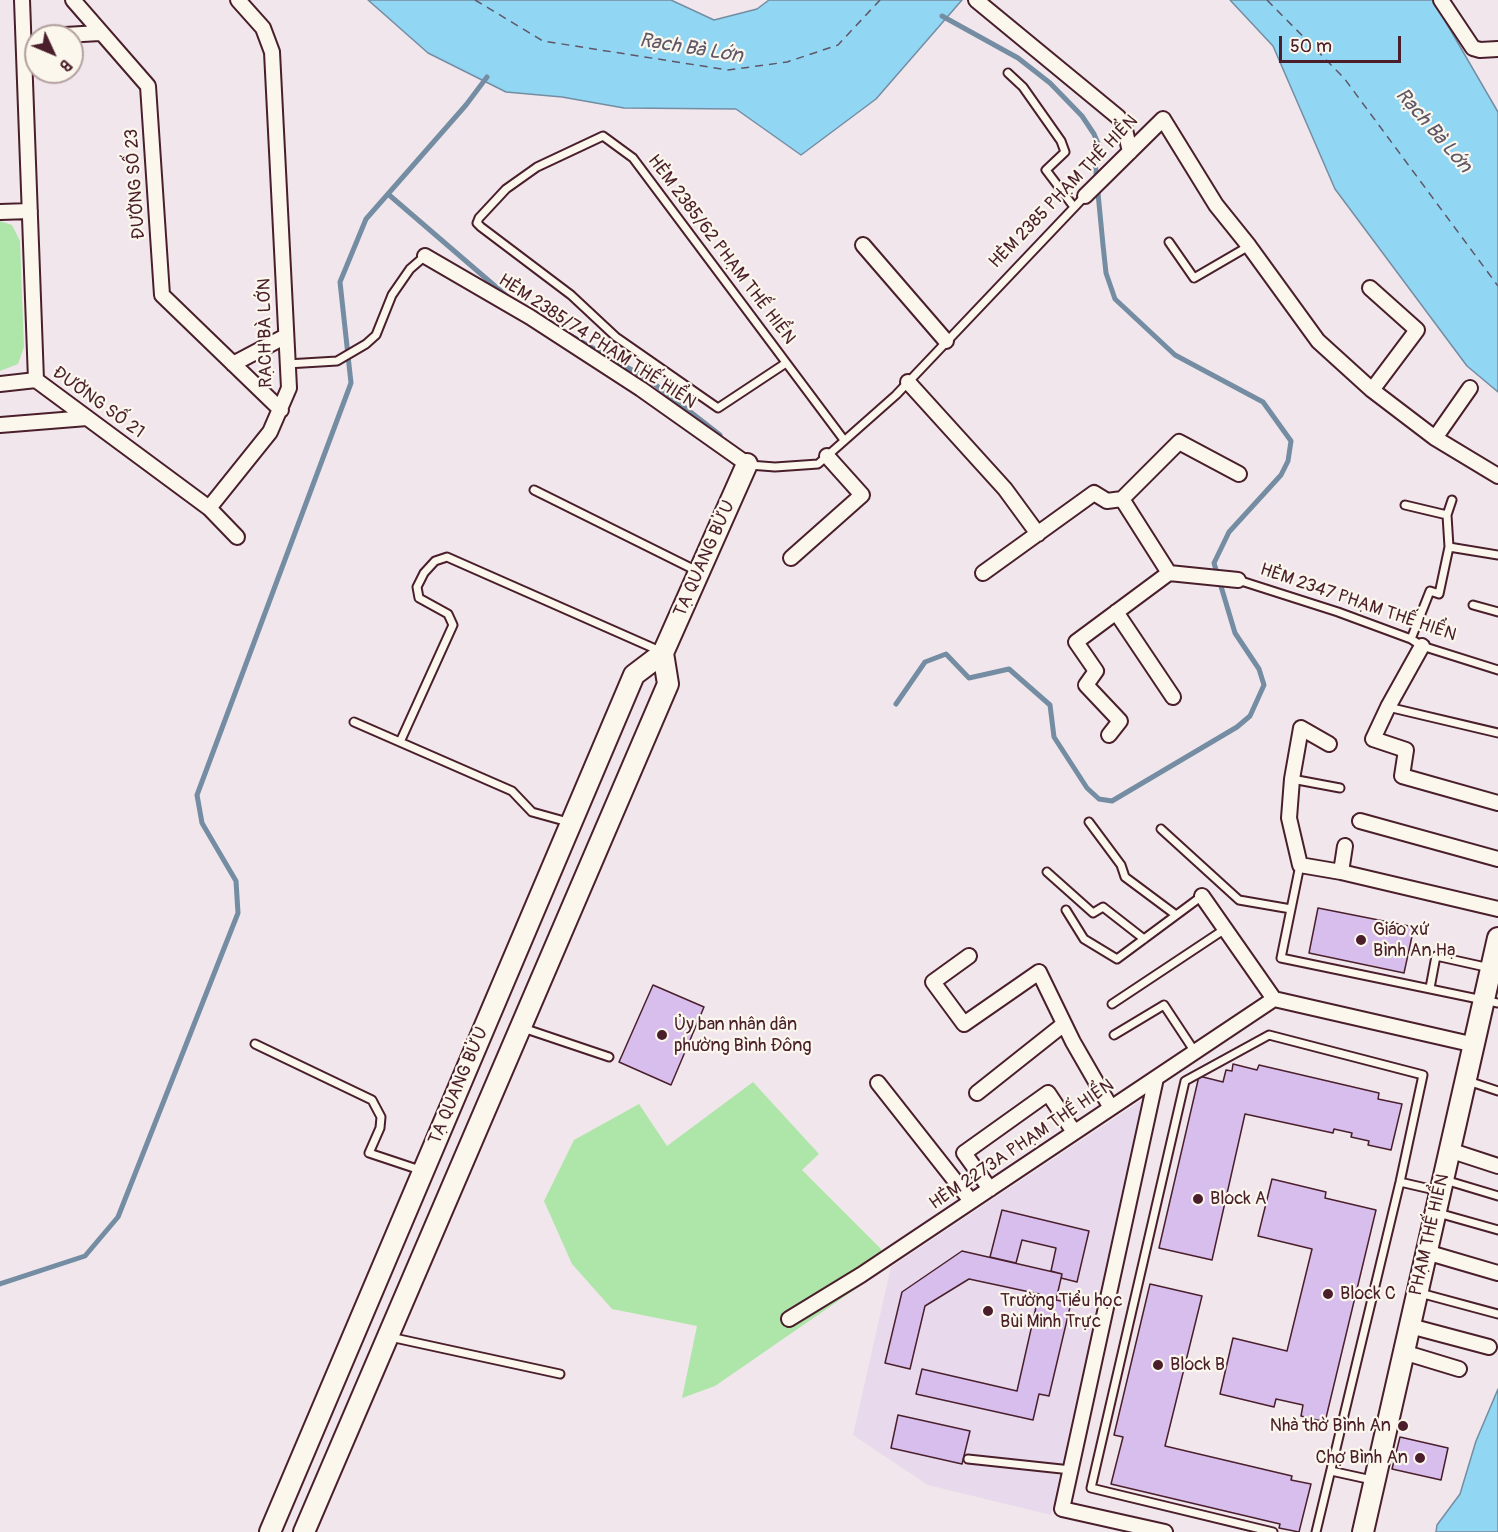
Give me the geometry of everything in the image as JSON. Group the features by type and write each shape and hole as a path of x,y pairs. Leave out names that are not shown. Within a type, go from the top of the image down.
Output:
{"street":[{"name":"ĐƯỜNG SỐ 21","path":"22,0 27,24"},
{"name":"ĐƯỜNG SỐ 23","path":"73,0 148,86 162,295 281,410"},
{"name":"RẠCH BÀ LỚN","path":"209,508 270,432 289,388 272,52 263,28 238,0"},
{"path":"976,0 1118,117 1124,125 1130,152"},
{"path":"1441,0 1473,48 1498,49"},
{"path":"84,34 100,33"},
{"name":"ĐƯỜNG SỐ 21","path":"30,84 30,211 36,381 209,508 237,537"},
{"name":"HẺM 2385 PHẠM THẾ HIỂN","path":"1085,196 1163,119 1216,206 1249,246 1318,341 1372,390 1436,438 1498,476"},
{"path":"0,212 30,211"},
{"path":"863,245 946,341"},
{"name":"HẺM 2385/74 PHẠM THẾ HIỂN","path":"425,256 530,317 622,377 747,464"},
{"path":"1370,288 1418,330 1372,390"},
{"path":"233,364 286,336"},
{"path":"0,384 36,381"},
{"path":"908,382 1005,489 1038,534"},
{"path":"1436,438 1470,388"},
{"path":"0,425 87,418"},
{"path":"983,573 1094,493 1107,501 1122,499 1179,442 1239,474"},
{"path":"791,558 862,495 827,456"},
{"name":"TẠ QUANG BỬU","path":"273,1524 634,675 663,652 747,464"},
{"path":"1109,735 1120,721 1086,686 1096,671 1076,642 1169,573 1122,499"},
{"name":"HẺM 2347 PHẠM THẾ HIỂN","path":"1169,573 1238,580"},
{"path":"1116,612 1173,697"},
{"path":"1416,642 1373,739 1406,750 1402,776 1498,803"},
{"name":"TẠ QUANG BỬU","path":"305,1528 668,684 663,652"},
{"path":"1329,744 1301,728 1292,779 1289,818 1300,865 1341,872 1498,909"},
{"path":"1360,821 1498,859"},
{"path":"1341,872 1345,846"},
{"path":"1202,896 1274,999 1475,1045"},
{"name":"PHẠM THẾ HIỂN","path":"1364,1532 1449,1150 1468,1081 1475,1045 1492,1001 1498,938"},
{"path":"969,956 933,982 964,1024 1039,972 1064,1024 1111,1108"},
{"name":"HẺM 2273A PHẠM THẾ HIỂN","path":"789,1319 990,1189 1274,999"},
{"path":"489,1014 521,1027"},
{"path":"977,1093 1064,1024"},
{"path":"1156,1078 1062,1509 1165,1532"},
{"path":"878,1083 971,1201"},
{"path":"990,1189 964,1153 1048,1093 1074,1132"},
{"path":"1449,1150 1498,1166"},
{"path":"1426,1252 1498,1273"},
{"path":"1410,1326 1489,1347"},
{"path":"1403,1352 1459,1369"},
{"path":"273,1524 305,1528"}],"lane":[{"path":"1008,73 1023,87 1061,141 1065,152 1046,170 1074,207"},
{"name":"HẺM 2385/62 PHẠM THẾ HIỂN","path":"786,363 718,408 616,337 571,295 481,227 477,223 479,218 506,189 537,167 603,136 633,158 844,440"},
{"name":"HẺM 2385 PHẠM THẾ HIỂN","path":"747,464 775,467 818,464 908,382 1085,196"},
{"path":"1169,242 1194,278 1249,246"},
{"path":"287,364 337,361 366,344 376,335 392,295 410,269 425,256"},
{"path":"534,490 699,572"},
{"path":"1416,642 1430,591 1439,594 1449,547 1447,515 1452,500"},
{"path":"1405,505 1447,515"},
{"path":"1449,547 1498,555"},
{"path":"400,742 453,625 448,614 419,598 417,586 424,573 435,561 447,556 663,652"},
{"name":"HẺM 2347 PHẠM THẾ HIỂN","path":"1238,580 1498,670"},
{"path":"1473,604 1498,612"},
{"path":"1388,706 1498,733"},
{"path":"354,722 512,791 532,812 571,822"},
{"path":"1292,779 1340,788"},
{"path":"1089,822 1121,865 1125,877 1176,915"},
{"path":"1161,829 1239,900 1291,909"},
{"path":"1300,865 1281,958 1492,1001"},
{"path":"1047,872 1093,913 1103,907 1144,939"},
{"path":"1066,910 1084,939 1117,959 1202,896"},
{"path":"1112,1004 1225,929"},
{"path":"1430,988 1436,956 1495,969"},
{"path":"1114,1035 1164,1005 1195,1052"},
{"path":"521,1027 609,1057"},
{"path":"1273,1532 1091,1488 1185,1081 1269,1035 1423,1075 1400,1182 1316,1532"},
{"path":"255,1044 372,1100 381,1117 380,1128 369,1153 423,1171"},
{"path":"1468,1081 1498,1091"},
{"path":"1400,1182 1441,1185 1498,1196"},
{"path":"1435,1212 1498,1230"},
{"path":"1417,1293 1498,1314"},
{"path":"387,1337 560,1374"},
{"path":"968,1459 1071,1470"},
{"path":"1330,1471 1374,1480"}],"shaded area":[{"name":"Trường Tiểu học Bùi Minh Trực","path":"1142,1100 1051,1515 928,1485 853,1435 891,1267"}],"green space":[{"path":"0,221 12,225 20,241 24,347 18,364 0,371"},
{"path":"753,1082 819,1154 802,1170 881,1249 880,1272 715,1386 682,1398 697,1326 612,1309 572,1264 544,1201 574,1140 639,1104 667,1146"}],"water":[{"name":"Rạch Bà Lớn","path":"368,0 671,0 714,20 757,9 769,0 962,0 876,99 801,155 736,109 624,108 562,97 506,92 428,53"},
{"name":"Rạch Bà Lớn","path":"1230,0 1433,0 1498,112 1498,392 1467,366 1335,189 1273,46"},
{"path":"1498,1389 1498,1532 1436,1532 1437,1525 1460,1494 1476,1441"}],"building":[{"name":"Giáo xứ Bình An Hạ","path":"1318,908 1414,927 1404,973 1309,953"},
{"name":"Ủy ban nhân dân phường Bình Đông","path":"653,985 704,1007 671,1085 619,1062"},
{"name":"Block A","path":"1233,1064 1257,1070 1259,1065 1379,1093 1378,1099 1402,1104 1391,1150 1368,1145 1369,1141 1351,1137 1352,1133 1334,1129 1333,1133 1245,1114 1212,1260 1159,1248 1199,1076 1223,1082 1226,1070 1232,1071"},
{"name":"Block C","path":"1272,1179 1326,1192 1325,1198 1376,1210 1325,1422 1301,1416 1303,1405 1276,1399 1274,1407 1220,1394 1233,1338 1287,1351 1312,1249 1258,1236"},
{"path":"1002,1210 1089,1231 1077,1282 1061,1278 1062,1274 1051,1271 1056,1248 1022,1240 1016,1263 990,1257"},
{"path":"962,1251 1062,1274 1056,1300 1071,1303 1049,1396 1039,1394 1033,1420 916,1394 922,1369 1017,1391 1039,1294 969,1279 925,1306 910,1369 885,1363 902,1292"},
{"name":"Block B","path":"1150,1284 1202,1296 1165,1446 1292,1476 1291,1480 1311,1484 1299,1532 1279,1528 1280,1524 1111,1484 1123,1437 1114,1435"},
{"path":"898,1415 970,1431 962,1464 891,1448"},
{"name":"Chợ Bình An","path":"1400,1437 1448,1448 1441,1480 1392,1469"}],"waterway":[{"path":"896,704 925,662 946,654 969,678 1009,669 1050,705 1054,737 1087,788 1099,799 1112,801 1237,727 1250,716 1264,685 1259,669 1235,633 1214,563 1229,532 1281,475 1288,461 1291,441 1263,402 1175,355 1115,299 1106,273 1095,162 1100,148 1094,134 1082,116 1050,83 1018,58 942,16"},
{"path":"0,1284 85,1256 118,1217 238,913 236,881 202,823 197,795 351,383 340,282 366,219 466,105 487,77"},
{"path":"388,194 510,299"},
{"path":"571,336 648,379 720,435"}],"ferry route":[{"path":"475,0 543,41 728,70 787,62 838,45 880,0"},
{"path":"1267,0 1344,78 1498,286"}],"place":[{"name":"Giáo xứ Bình An Hạ","path":"1361,940"},
{"name":"Ủy ban nhân dân phường Bình Đông","path":"662,1035"},
{"name":"Block A","path":"1198,1199"},
{"name":"Block C","path":"1328,1294"},
{"name":"Trường Tiểu học Bùi Minh Trực","path":"988,1311"},
{"name":"Block B","path":"1158,1365"},
{"name":"Nhà thờ Bình An","path":"1403,1426"},
{"name":"Chợ Bình An","path":"1420,1458"}]}
